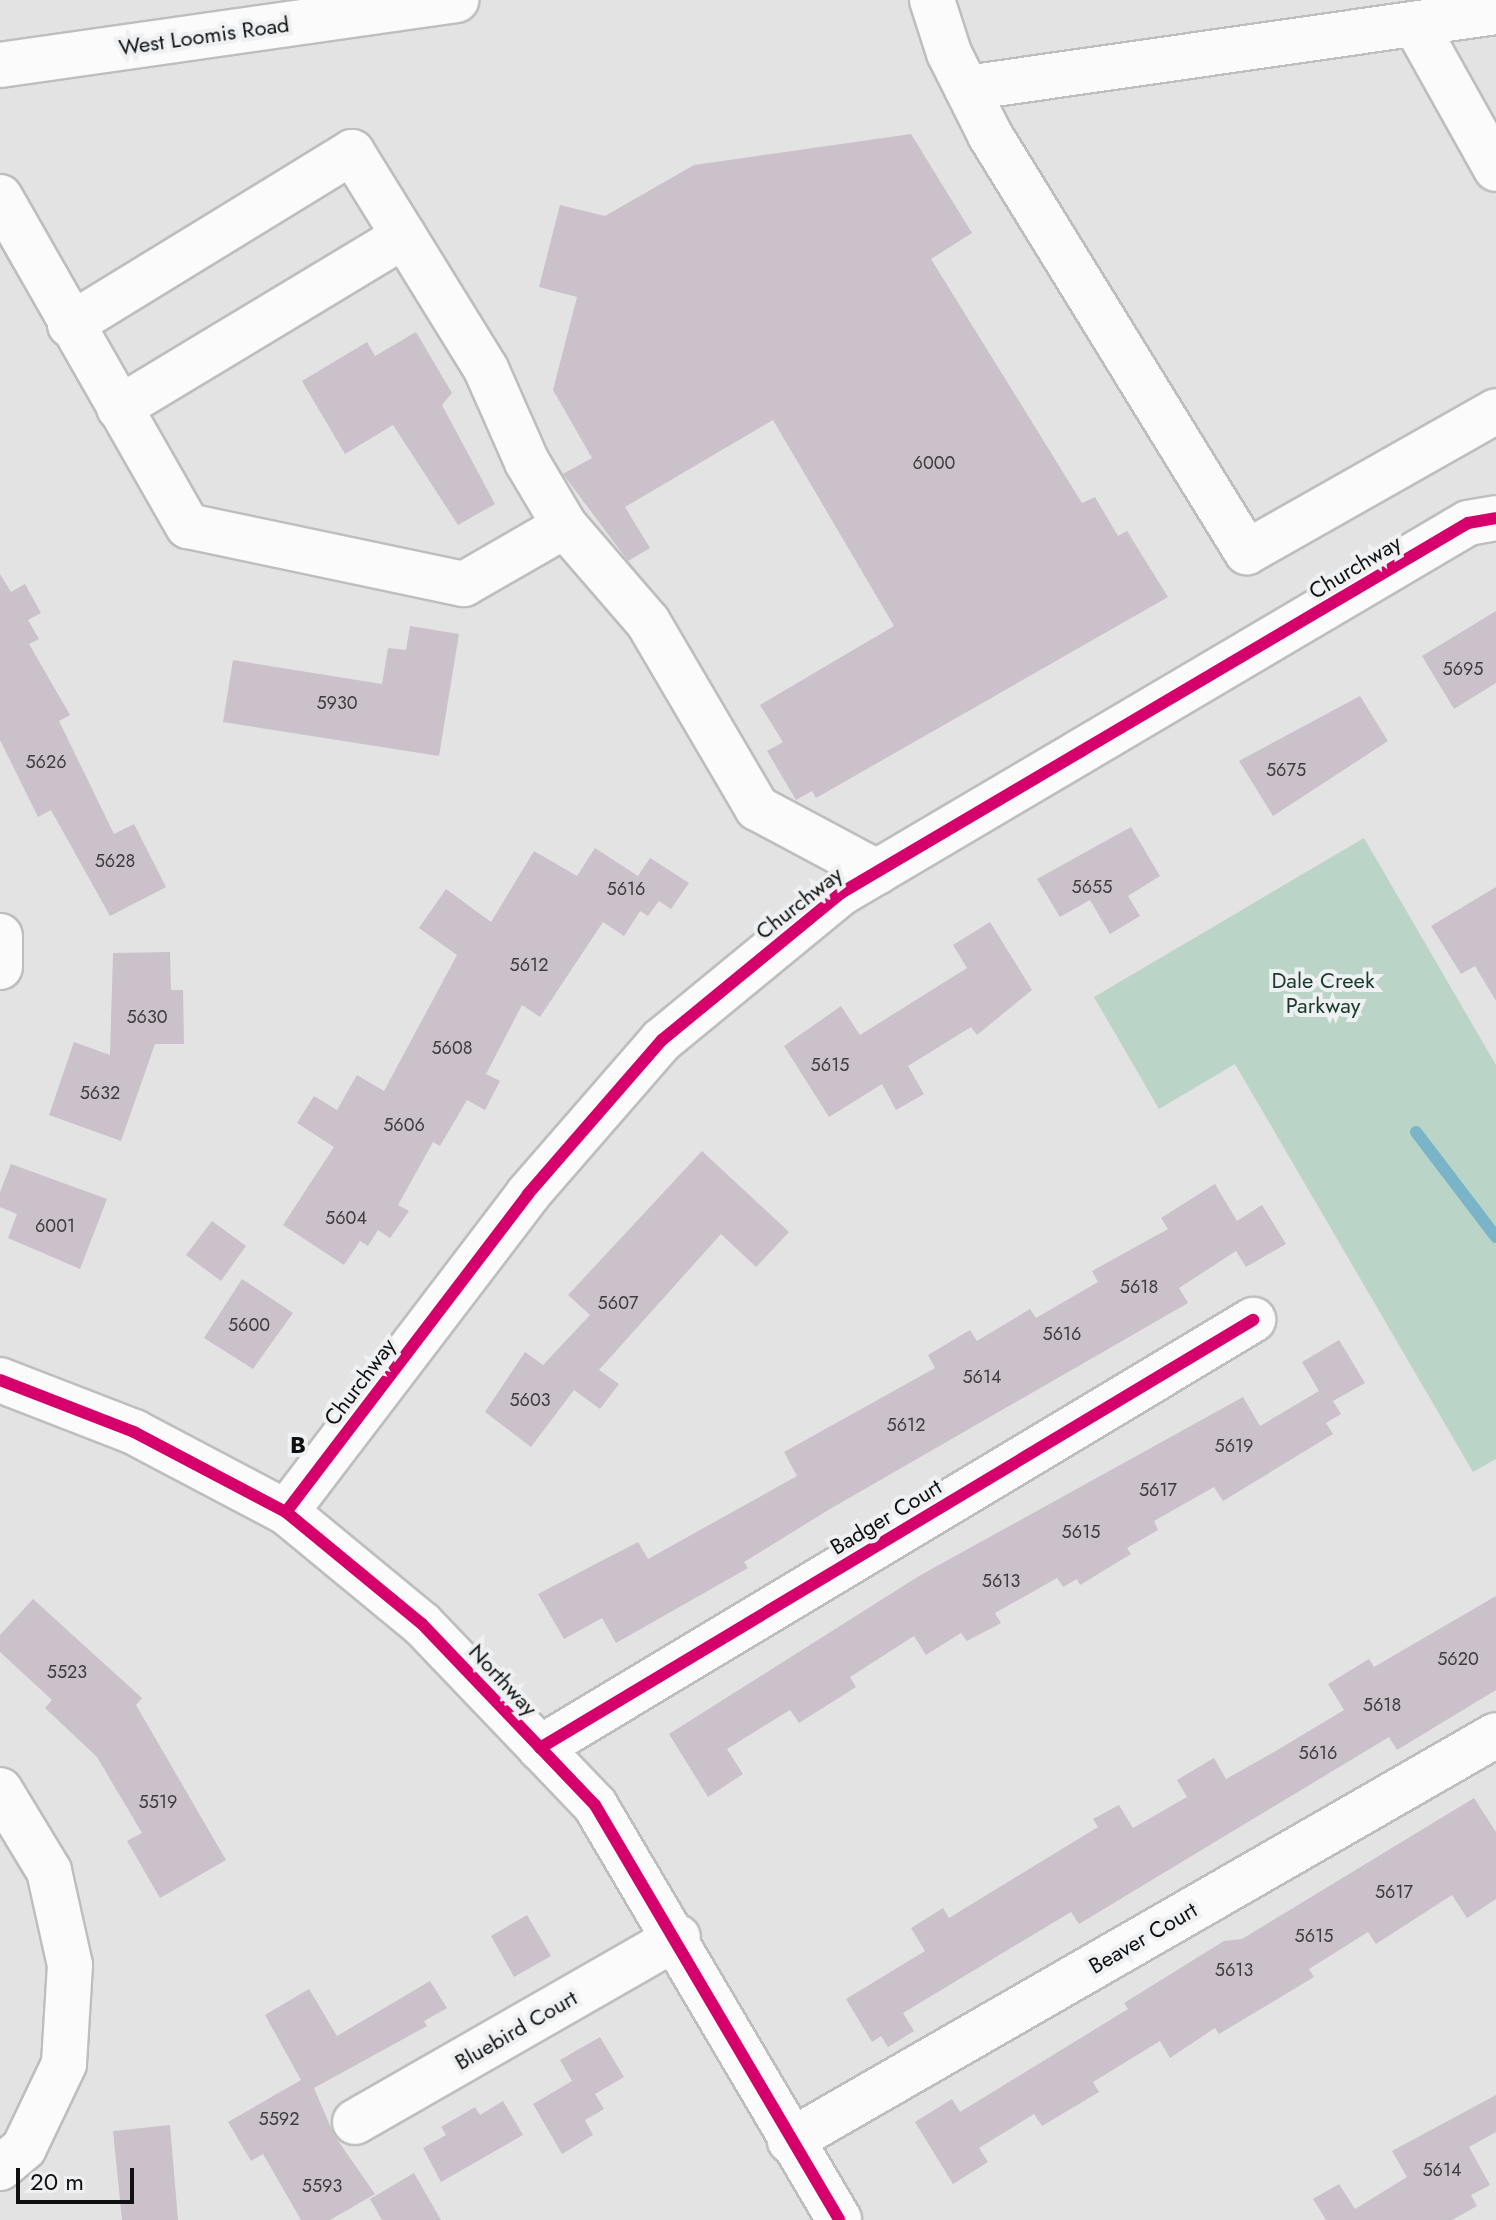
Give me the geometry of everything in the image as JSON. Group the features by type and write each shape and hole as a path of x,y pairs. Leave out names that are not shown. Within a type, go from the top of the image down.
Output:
{"street":[{"name":"West Loomis Road","path":"0,65 456,0"},
{"path":"932,0 967,88 1247,552 1496,411"},
{"path":"967,88 1496,12"},
{"path":"1415,24 1496,169"},
{"path":"70,325 352,152 486,369 527,462 565,526 648,622 757,808 877,872"},
{"path":"0,197 70,325 188,526 464,584 565,526"},
{"path":"119,408 404,236"},
{"name":"Churchway","path":"286,1512 528,1194 662,1040 841,893 1468,523 1496,518"},
{"path":"0,936 0,967"},
{"name":"Badger Court","path":"540,1748 1253,1320"},
{"name":"Northway","path":"0,1380 134,1432 286,1512 422,1624 595,1805 678,1937 790,2141 839,2220"},
{"name":"Beaver Court","path":"790,2141 1496,1735"},
{"path":"0,1790 49,1871 70,1965 64,2064 24,2148 0,2168"},
{"name":"Bluebird Court","path":"355,2122 678,1937"}],"green space":[{"name":"Dale Creek Parkway","path":"1364,838 1496,1065 1496,1459 1473,1472 1235,1064 1159,1109 1094,997"}],"building":[{"path":"911,134 972,233 931,259 1082,503 1095,497 1118,536 1127,531 1168,597 816,798 812,791 796,800 767,751 783,742 760,705 894,626 773,420 625,507 650,548 628,561 563,474 592,458 553,390 577,297 539,287 560,205 605,216 694,165"},
{"path":"416,332 452,393 442,405 495,504 458,525 393,425 345,454 302,381 367,342 375,356"},
{"path":"0,574 11,592 25,584 41,613 28,620 39,639 29,644 70,715 59,721 114,834 134,824 166,887 110,916 51,810 38,817 0,740"},
{"path":"1496,611 1496,683 1454,709 1422,656"},
{"path":"410,626 459,634 439,756 223,722 233,660 382,684 388,648 406,650"},
{"path":"1360,696 1388,741 1273,816 1239,761"},
{"path":"1131,827 1160,876 1128,896 1140,916 1110,934 1090,900 1060,917 1037,879"},
{"path":"595,848 638,876 650,858 689,883 671,909 659,901 648,916 640,911 624,936 603,922 540,1017 522,1005 486,1074 500,1081 485,1110 467,1100 440,1146 433,1142 398,1205 409,1211 390,1238 378,1230 368,1246 360,1241 344,1265 283,1225 334,1147 297,1123 314,1096 337,1110 357,1075 384,1091 457,955 419,928 446,889 491,922 534,851 577,876"},
{"path":"1496,887 1496,1001 1475,966 1461,974 1431,926"},
{"path":"990,922 1032,990 977,1035 971,1027 908,1066 924,1094 896,1110 882,1084 829,1117 784,1046 841,1006 860,1035 967,968 953,945"},
{"path":"170,952 171,990 183,990 184,1044 155,1044 121,1141 49,1115 74,1042 110,1055 113,953"},
{"path":"702,1151 789,1232 756,1267 721,1234 599,1370 619,1384 600,1409 574,1390 531,1447 485,1412 525,1352 543,1365 590,1315 568,1295"},
{"path":"11,1164 107,1199 80,1269 8,1238 17,1214 0,1207 0,1192"},
{"path":"1215,1184 1237,1221 1262,1205 1286,1244 1246,1267 1236,1251 1179,1288 1188,1303 830,1509 744,1562 748,1568 616,1643 602,1618 564,1639 538,1594 638,1542 648,1559 797,1476 784,1452 935,1368 928,1355 970,1330 977,1341 1030,1309 1036,1318 1098,1282 1092,1271 1168,1229 1161,1218"},
{"path":"212,1221 246,1246 221,1281 186,1255"},
{"path":"242,1279 293,1313 253,1369 204,1338"},
{"path":"1339,1340 1365,1383 1333,1401 1341,1414 1326,1423 1333,1434 1223,1501 1214,1487 1154,1521 1158,1530 1127,1548 1131,1554 1080,1585 1077,1579 1063,1587 1057,1578 995,1613 1001,1623 967,1641 961,1633 926,1655 914,1636 850,1677 856,1687 799,1723 790,1710 727,1749 743,1774 708,1797 669,1734 919,1576 1243,1397 1260,1426 1319,1391 1302,1362"},
{"path":"1496,1596 1496,1690 1397,1750 1389,1737 1079,1924 1071,1912 903,2013 914,2031 888,2047 881,2036 872,2042 846,1999 925,1951 911,1928 943,1908 949,1918 1098,1827 1093,1819 1119,1805 1133,1828 1187,1797 1177,1780 1214,1758 1226,1779 1274,1752 1344,1710 1328,1684 1369,1659 1374,1667"},
{"path":"33,1599 142,1698 136,1705 226,1860 160,1898 127,1841 142,1833 97,1757 45,1708 52,1700 0,1652 0,1635"},
{"path":"1474,1798 1496,1832 1496,1899 1467,1918 1452,1895 1376,1944 1368,1932 1309,1969 1314,1977 1219,2034 1215,2028 1170,2058 1160,2041 1093,2082 1099,2092 1042,2126 1034,2114 979,2148 988,2162 953,2184 915,2122 952,2099 960,2112 1128,2009 1124,2003 1224,1941 1242,1939"},
{"path":"527,1915 551,1956 514,1977 491,1936"},
{"path":"430,1981 447,2008 424,2021 427,2026 314,2088 334,2135 375,2194 330,2220 301,2220 263,2154 251,2161 228,2122 301,2080 265,2015 309,1989 337,2036"},
{"path":"600,2037 624,2077 595,2094 604,2109 585,2120 593,2135 562,2154 533,2104 572,2081 560,2060"},
{"path":"1496,2095 1496,2132 1469,2147 1490,2185 1471,2195 1477,2206 1452,2220 1326,2220 1313,2199 1339,2184 1355,2209 1407,2177 1392,2151"},
{"path":"503,2101 523,2135 441,2182 423,2148 446,2135 441,2127 475,2107 480,2115"},
{"path":"170,2125 178,2220 122,2220 113,2131"},
{"path":"414,2173 441,2220 382,2220 370,2199"}],"waterway":[{"path":"1416,1132 1496,1237"}],"cycle path":[{"path":"286,1512 528,1194 662,1040 841,893 1468,523 1496,518"},
{"path":"540,1748 1253,1320"},
{"path":"0,1380 134,1432 286,1512 422,1624 595,1805 839,2220"}],"district":[{"name":"B","path":"298,1445"}]}
